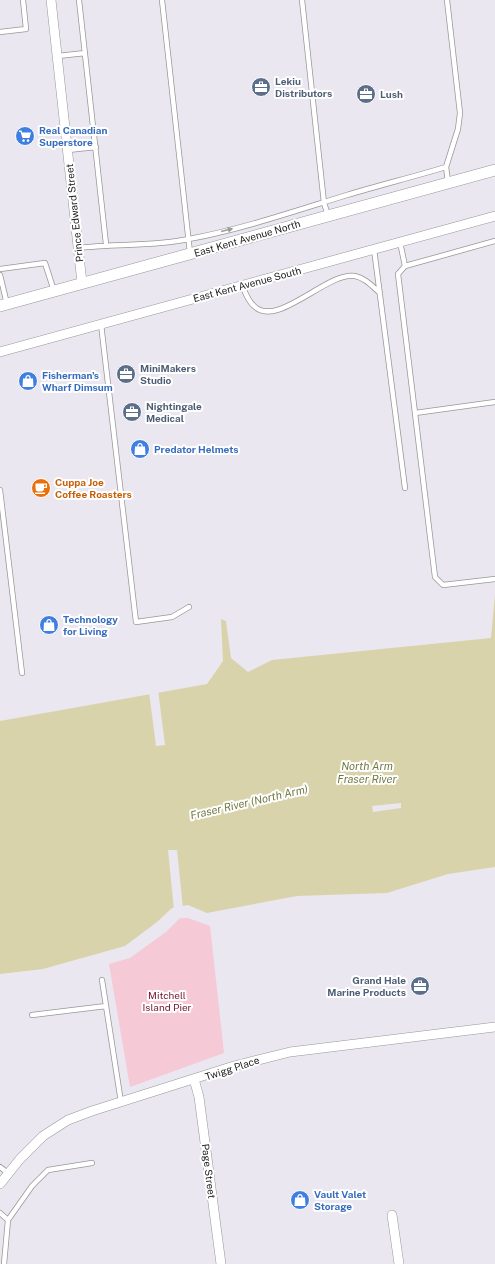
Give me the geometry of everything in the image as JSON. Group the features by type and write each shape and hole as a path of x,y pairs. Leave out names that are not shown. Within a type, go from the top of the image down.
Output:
{"street":[{"name":"Prince Edward Street","path":"51,0 82,283"},
{"name":"East Kent Avenue North","path":"3,305 495,170"},
{"name":"East Kent Avenue South","path":"0,352 495,216"},
{"name":"Twigg Place","path":"0,1184 30,1147 56,1127 92,1111 263,1058 290,1052 495,1027"},
{"name":"Page Street","path":"194,1080 200,1097 221,1264"},
{"path":"392,1215 399,1264"}],"lane":[{"path":"0,32 26,29 23,0"},
{"path":"79,0 106,244"},
{"path":"162,0 190,254"},
{"path":"302,0 324,203 328,215"},
{"path":"447,0 460,113 458,129 446,167 448,182"},
{"path":"58,56 85,53"},
{"path":"68,150 96,147"},
{"path":"78,248 106,244 147,245 189,239 283,216 446,167"},
{"path":"495,241 405,266 398,274 435,577 443,585 495,579"},
{"path":"400,242 405,266"},
{"path":"374,249 404,488"},
{"path":"0,269 45,263 54,291"},
{"path":"0,275 3,305"},
{"path":"242,285 254,307 267,312 284,307 346,276 359,277 367,281 380,293"},
{"path":"101,324 136,622 172,617 189,607"},
{"path":"415,413 495,402"},
{"path":"0,490 22,673"},
{"path":"102,980 121,1102"},
{"path":"32,1016 106,1006"},
{"path":"4,1264 8,1220 32,1186 48,1170 92,1163"},
{"path":"0,1167 8,1173"},
{"path":"0,1213 8,1220"}],"green space":[{"name":"Mitchell Island Pier","path":"180,918 188,918 210,926 224,1053 130,1087 109,964 130,958 166,932"}],"water":[{"name":"North Arm Fraser River","path":"495,594 495,867 448,874 387,893 297,896 207,913 188,905 172,908 157,922 125,946 43,969 0,974 0,721 207,684 223,661 221,619 226,621 231,658 248,672 272,660 491,638"}],"pier":[{"path":"158,690 165,745 156,746 149,692"},
{"path":"401,803 401,808 373,812 372,806"},
{"path":"168,850 177,850 183,908 174,910"}],"place":[{"name":"Lekiu Distributors","path":"261,87"},
{"name":"Lush","path":"366,94"},
{"name":"Real Canadian Superstore","path":"25,136"},
{"name":"MiniMakers Studio","path":"126,374"},
{"name":"Fisherman's Wharf Dimsum","path":"28,381"},
{"name":"Nightingale Medical","path":"132,412"},
{"name":"Predator Helmets","path":"140,449"},
{"name":"Cuppa Joe Coffee Roasters","path":"41,488"},
{"name":"Technology for Living","path":"49,625"},
{"name":"Grand Hale Marine Products","path":"420,986"},
{"name":"Vault Valet Storage","path":"300,1200"}],"water label":[{"name":"Fraser River (North Arm)","path":"249,802"}]}
